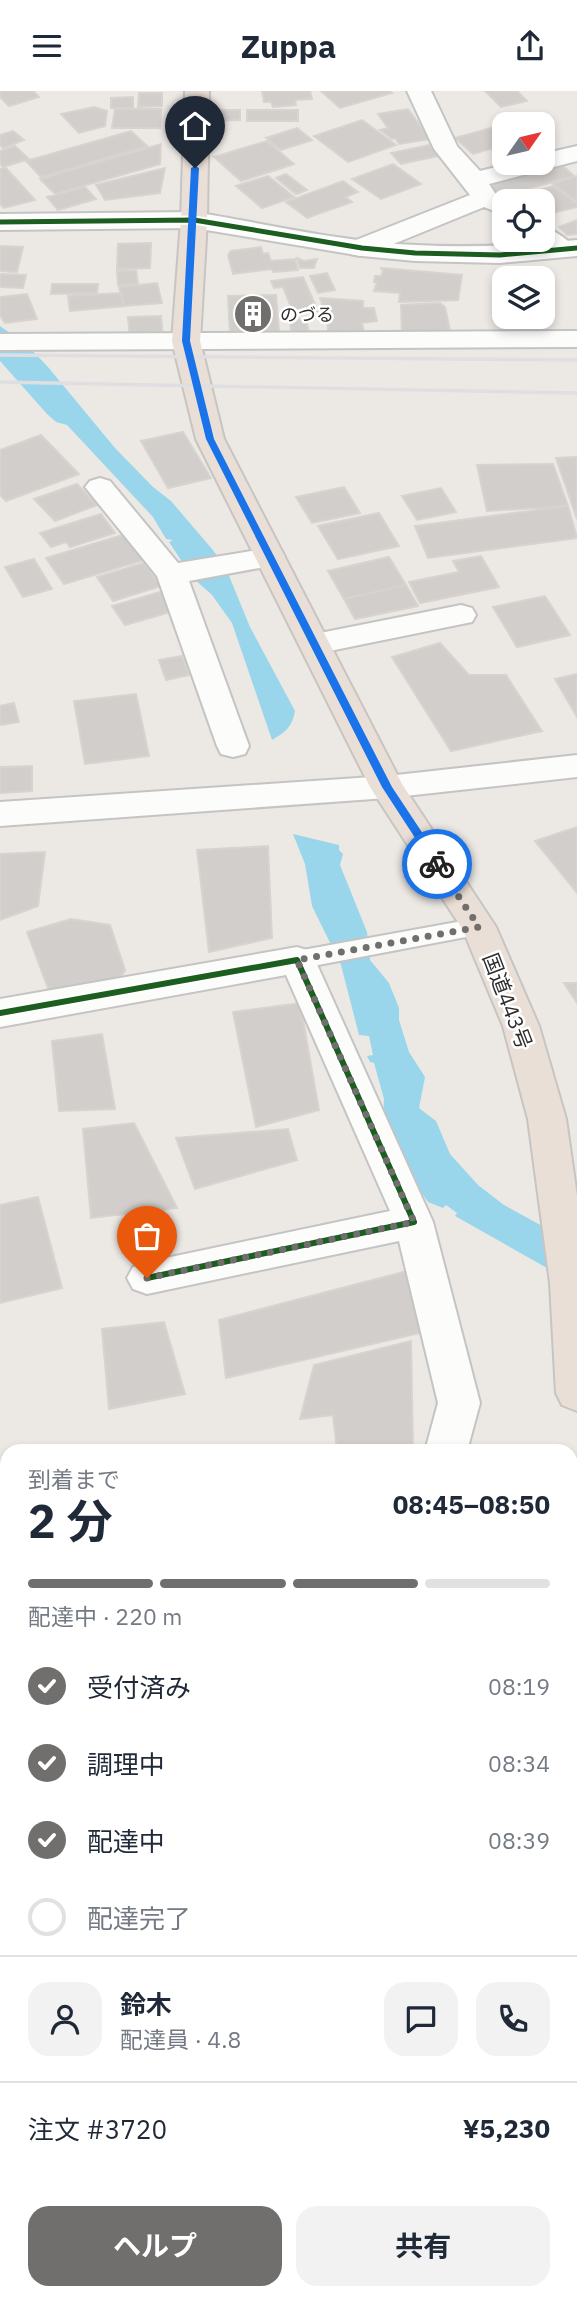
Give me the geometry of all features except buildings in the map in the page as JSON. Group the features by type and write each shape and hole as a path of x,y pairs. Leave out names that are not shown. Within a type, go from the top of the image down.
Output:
{"highway":[{"name":"国道443号","path":"197,91 194,220 186,341 210,439 387,787 479,927 521,1026 547,1119 570,1283 577,1393"}],"street":[{"path":"419,91 446,149 488,195"},
{"path":"555,159 577,153"},
{"path":"360,248 488,195 521,175"},
{"path":"0,222 194,220 360,248 415,253 500,255 566,247"},
{"path":"0,342 577,339"},
{"path":"100,487 171,574 233,746"},
{"path":"171,574 270,557"},
{"path":"314,645 461,615"},
{"path":"0,814 387,787 577,766"},
{"path":"0,1013 297,960 414,1222 459,1403 448,1444"},
{"path":"147,1278 414,1222"}],"lane":[{"path":"297,960 479,927"}],"water":[{"path":"0,326 28,346 48,367 115,448 153,487 171,501 225,566 250,627 295,711 288,729 281,734 272,740 232,623 212,595 192,577 169,542 173,540 166,539 153,517 67,425 56,422 47,414 0,361"},
{"path":"293,834 339,845 343,854 340,865 367,932 370,960 389,983 399,1008 399,1020 409,1052 425,1077 419,1108 436,1121 450,1154 478,1185 504,1205 577,1245 577,1285 455,1216 457,1213 446,1205 443,1208 428,1202 414,1182 383,1120 384,1099 374,1063 370,1062 367,1056 373,1055 369,1036 359,1035 341,965 312,906 305,864"}],"railway":[{"path":"0,355 577,360"},
{"path":"0,382 577,393"}],"cycle path":[{"path":"0,222 194,220 362,248 415,253 500,255 577,248"},
{"path":"0,1013 297,960 414,1222 147,1278"}],"way so far":[{"path":"147,1278 414,1222 297,960 479,927 437,864"}],"place":[{"name":"のづる","path":"253,314"}],"route":[{"path":"195,168 186,341 210,439 387,787 437,864"}]}
